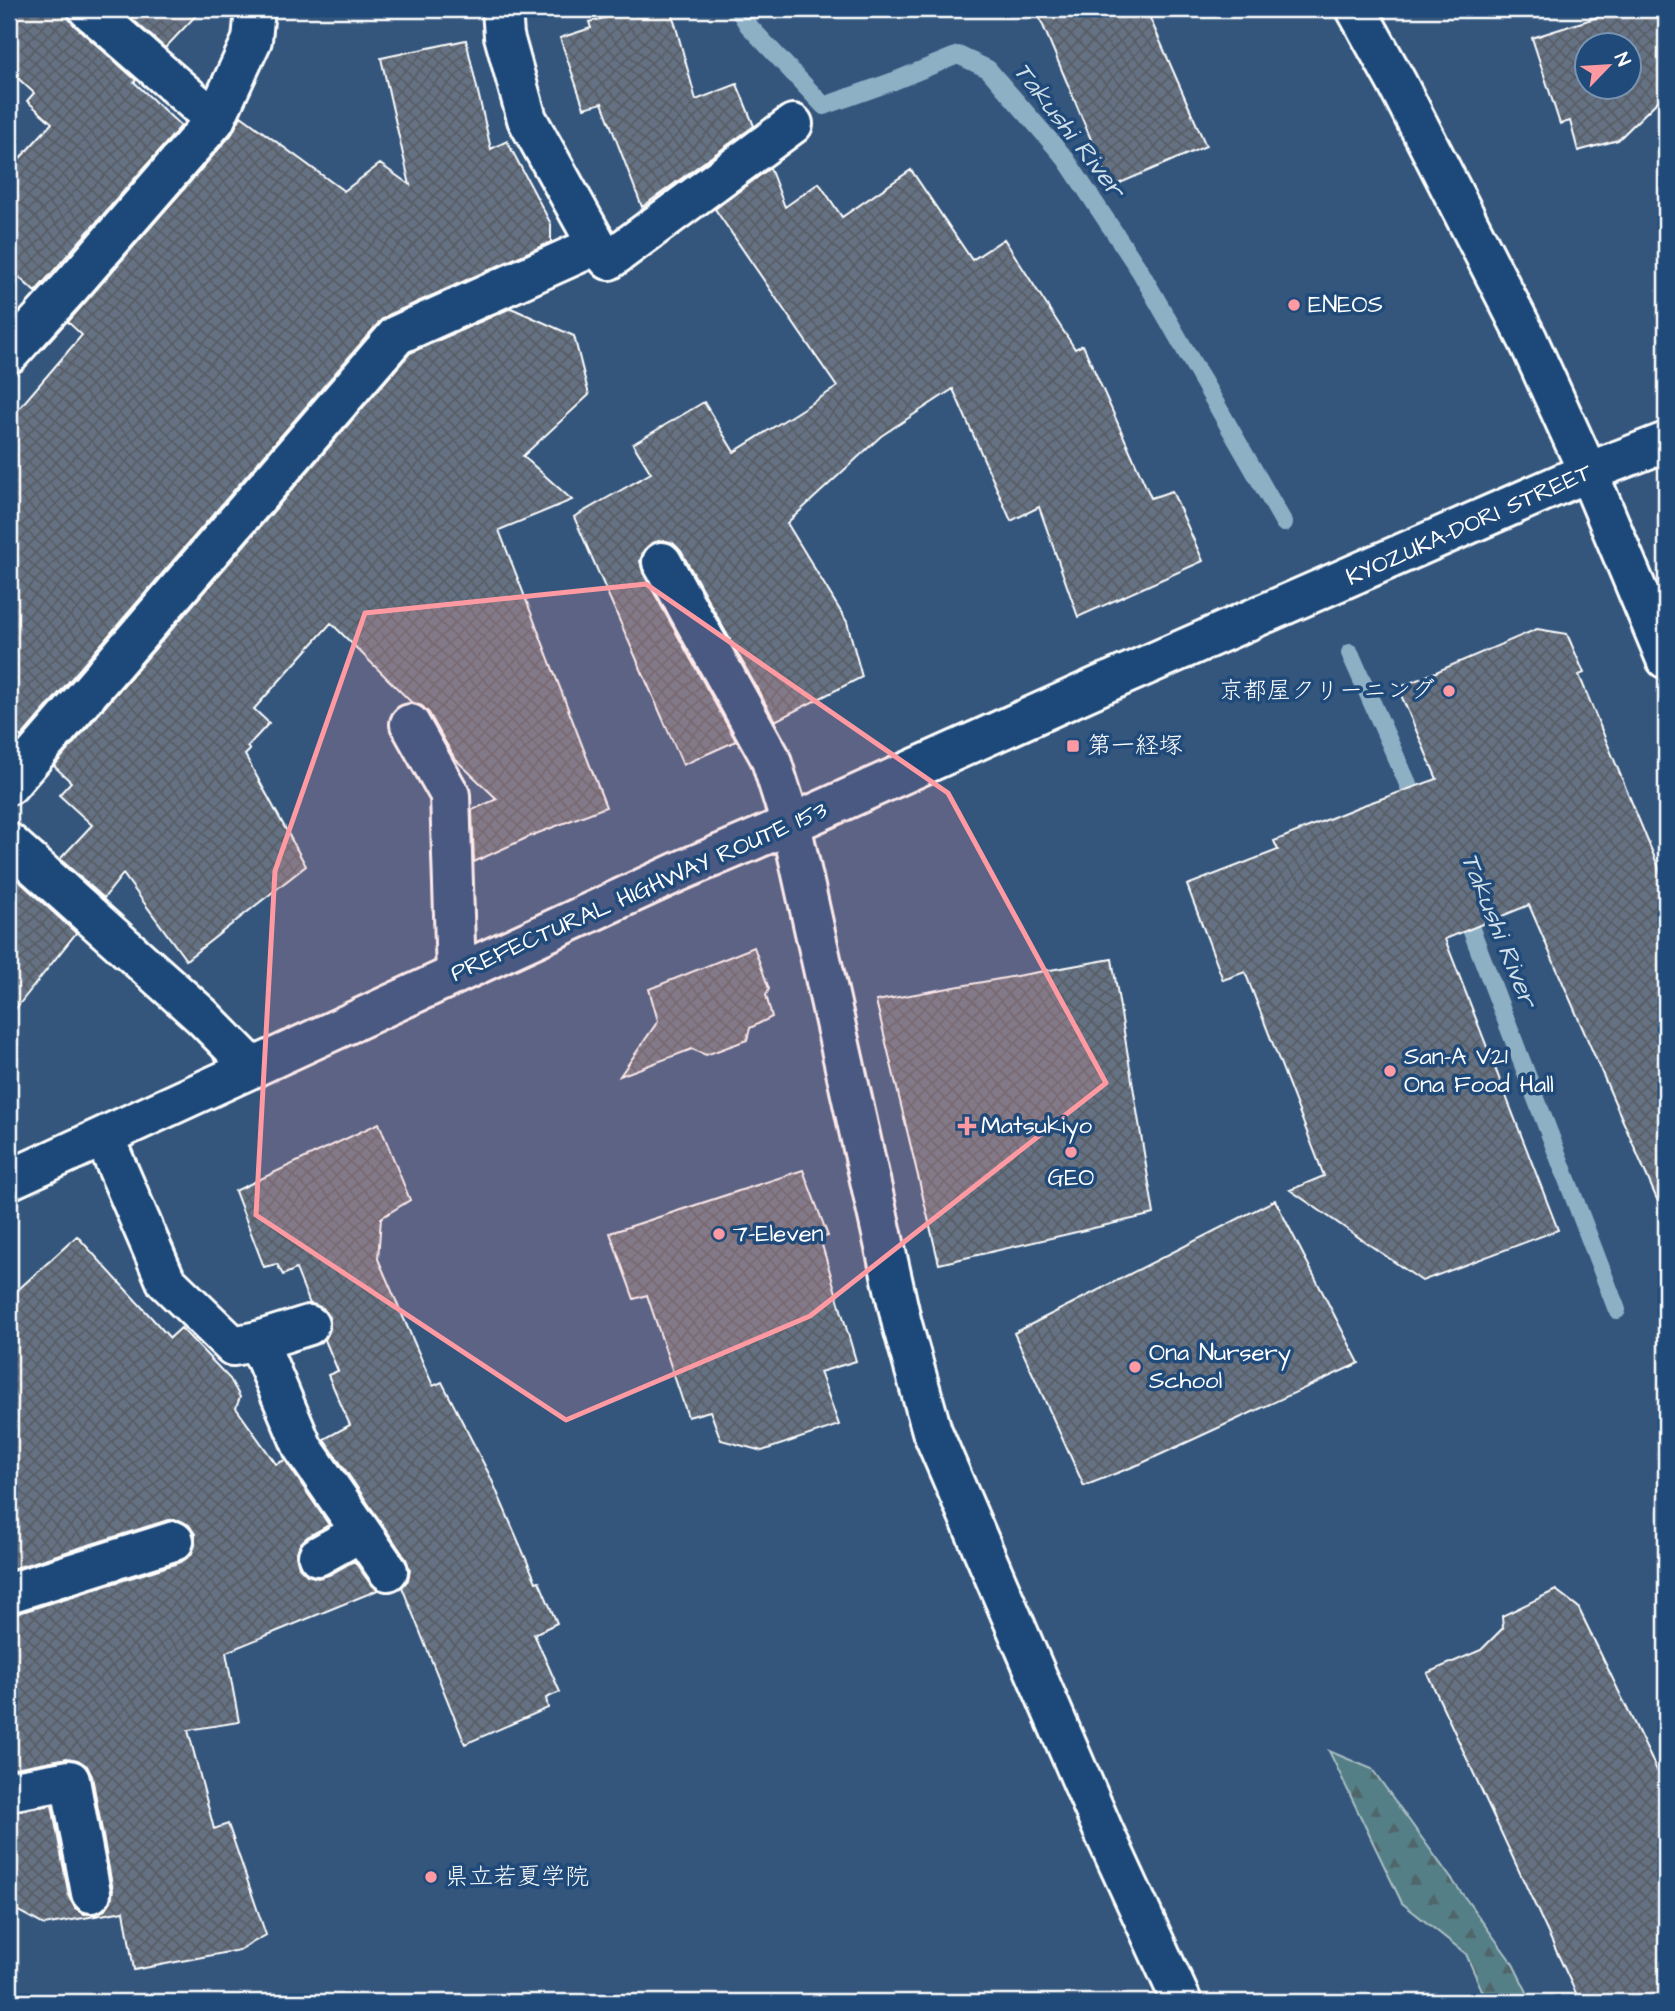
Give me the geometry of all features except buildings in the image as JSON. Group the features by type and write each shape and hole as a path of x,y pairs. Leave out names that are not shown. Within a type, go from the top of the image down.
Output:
{"street":[{"path":"88,9 215,120"},
{"path":"13,340 215,120 252,40 255,9"},
{"path":"502,9 503,36 527,119 597,245 609,260 793,124"},
{"path":"1356,9 1528,340 1588,471 1666,659"},
{"path":"9,785 397,335 597,245"},
{"name":"KYOZUKA-DORI STREET","path":"1272,610 1588,471 1666,442"},
{"path":"662,562 769,757 791,824 902,1324 932,1431 1175,1997"},
{"name":"PREFECTURAL HIGHWAY ROUTE 153","path":"9,1180 678,872 1272,610"},
{"path":"410,724 450,795 456,974"},
{"path":"9,844 202,1016 253,1068"},
{"path":"104,1137 166,1281 233,1346 310,1325"},
{"path":"258,1341 303,1448 388,1571"},
{"path":"318,1556 361,1532"},
{"path":"9,1593 174,1541"},
{"path":"9,1791 70,1780 91,1893"}],"highlighted area":[{"path":"646,584 948,793 1106,1083 810,1316 566,1420 256,1215 275,871 365,613"}],"green space":[{"path":"1329,1751 1372,1769 1513,1964 1532,2002 1487,2002 1466,1954 1402,1903"}],"waterway":[{"name":"Takushi River","path":"738,9 748,25 824,106 958,55 988,69 1065,158 1140,271 1284,523"},
{"name":"Takushi River","path":"1350,653 1419,809"},
{"name":"Takushi River","path":"1463,908 1617,1310"}],"place":[{"name":"ENEOS","path":"1294,305"},
{"name":"京都屋クリーニング","path":"1449,691"},
{"name":"第一経塚","path":"1073,746"},
{"name":"San-A V21 Ona Food Hall","path":"1390,1071"},
{"name":"Matsukiyo","path":"967,1126"},
{"name":"GEO","path":"1071,1152"},
{"name":"7-Eleven","path":"719,1234"},
{"name":"Ona Nursery School","path":"1135,1367"},
{"name":"県立若夏学院","path":"431,1877"}]}
